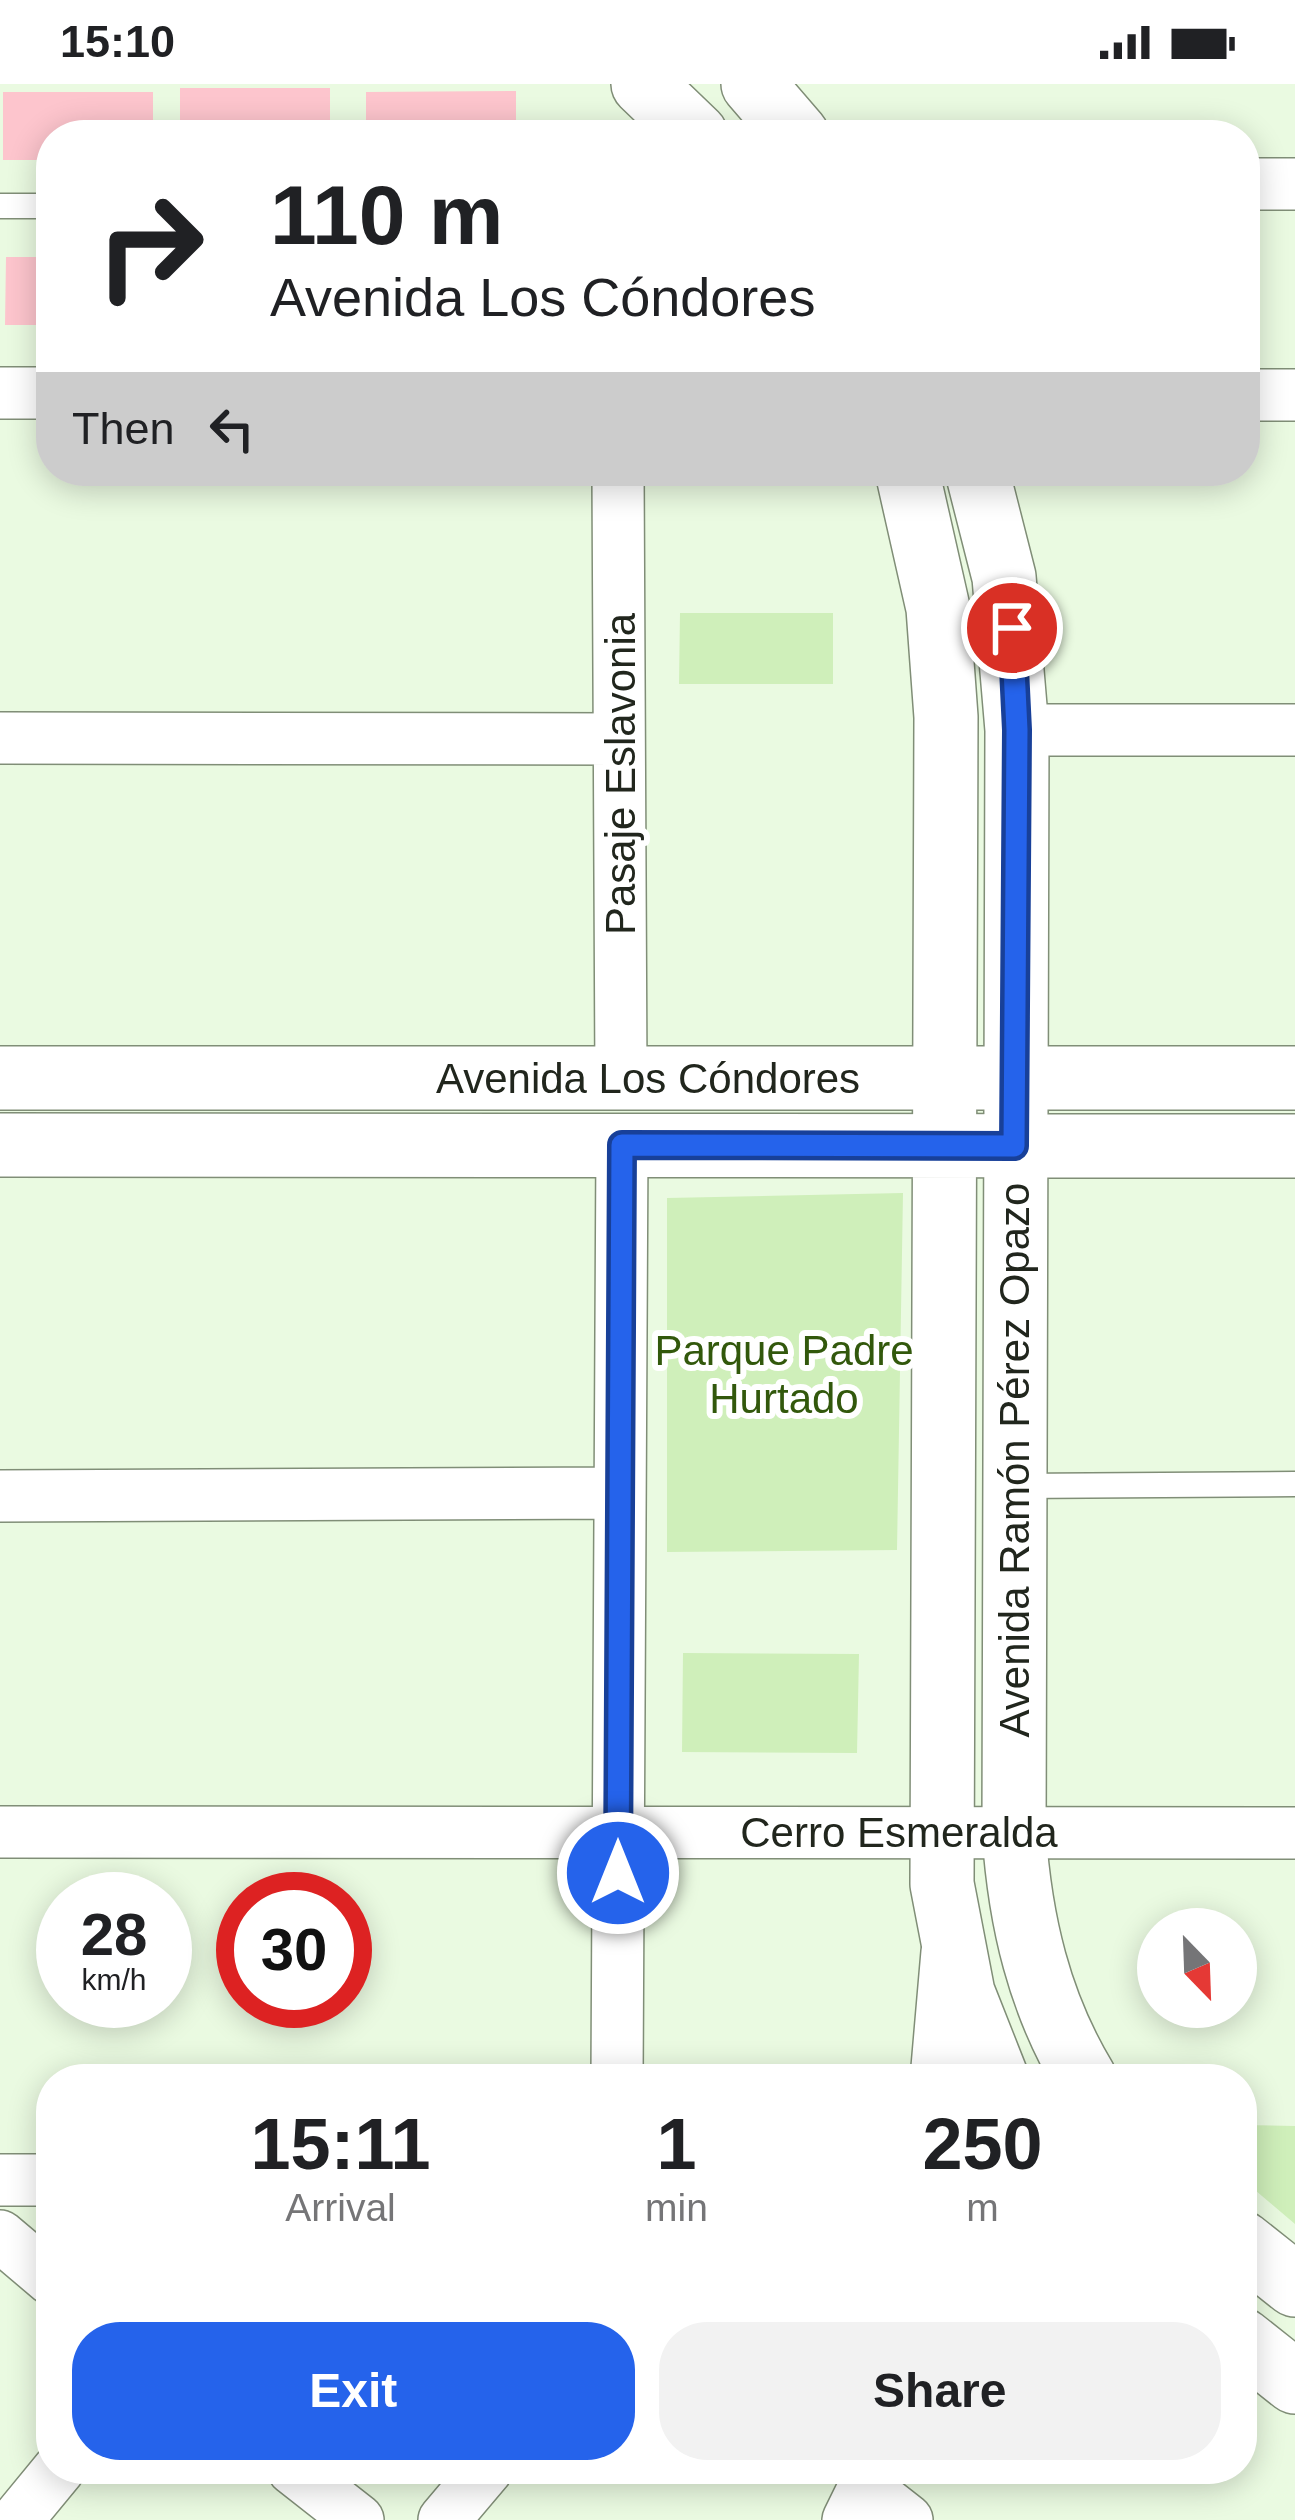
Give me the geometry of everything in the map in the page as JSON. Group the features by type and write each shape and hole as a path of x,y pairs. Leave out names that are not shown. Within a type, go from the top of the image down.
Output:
{"street":[{"path":"643,84 680,120"},
{"path":"753,84 784,120"},
{"path":"1260,184 1295,184"},
{"path":"0,393 36,393"},
{"path":"1260,395 1295,395"},
{"name":"Pasaje Eslavonia","path":"618,486 621,1078"},
{"name":"Avenida Ramón Pérez Opazo","path":"911,486 930,554 944,662 941,1833 949,1934 963,1994 992,2064"},
{"name":"Avenida Ramón Pérez Opazo","path":"981,486 1007,594 1017,730 1014,1833 1029,1945 1046,1999 1078,2064"},
{"path":"1017,730 1295,730"},
{"path":"0,738 620,739"},
{"name":"Avenida Los Cóndores","path":"0,1078 1295,1078"},
{"name":"Avenida Los Cóndores","path":"0,1145 1295,1147"},
{"path":"617,2064 622,1145"},
{"path":"0,1496 620,1493"},
{"name":"Cerro Esmeralda","path":"0,1832 1295,1833"},
{"path":"937,2064 949,1934"},
{"path":"0,2180 36,2180"},
{"path":"0,2236 36,2266"},
{"path":"1257,2255 1295,2285"},
{"path":"1257,2352 1295,2382"},
{"path":"17,2520 47,2484"},
{"path":"312,2484 358,2520"},
{"path":"444,2520 475,2484"},
{"path":"862,2492 907,2520"}],"lane":[{"path":"0,206 36,206"},
{"path":"1014,1486 1295,1484"}],"green space":[{"path":"680,613 833,613 833,684 679,684"},
{"name":"Parque Padre Hurtado","path":"903,1193 897,1550 667,1552 667,1198"},
{"path":"683,1653 859,1654 857,1753 682,1752"},
{"path":"1257,2125 1295,2126 1295,2224 1257,2192"}],"building":[{"path":"180,88 330,88 330,120 180,120"},
{"path":"516,91 516,120 366,120 366,92"},
{"path":"3,92 153,92 153,120 36,120 36,160 3,160"},
{"path":"6,257 36,257 36,325 5,325"}],"route":[{"path":"618,1873 622,1145 1014,1146 1017,730 1012,628"}]}
